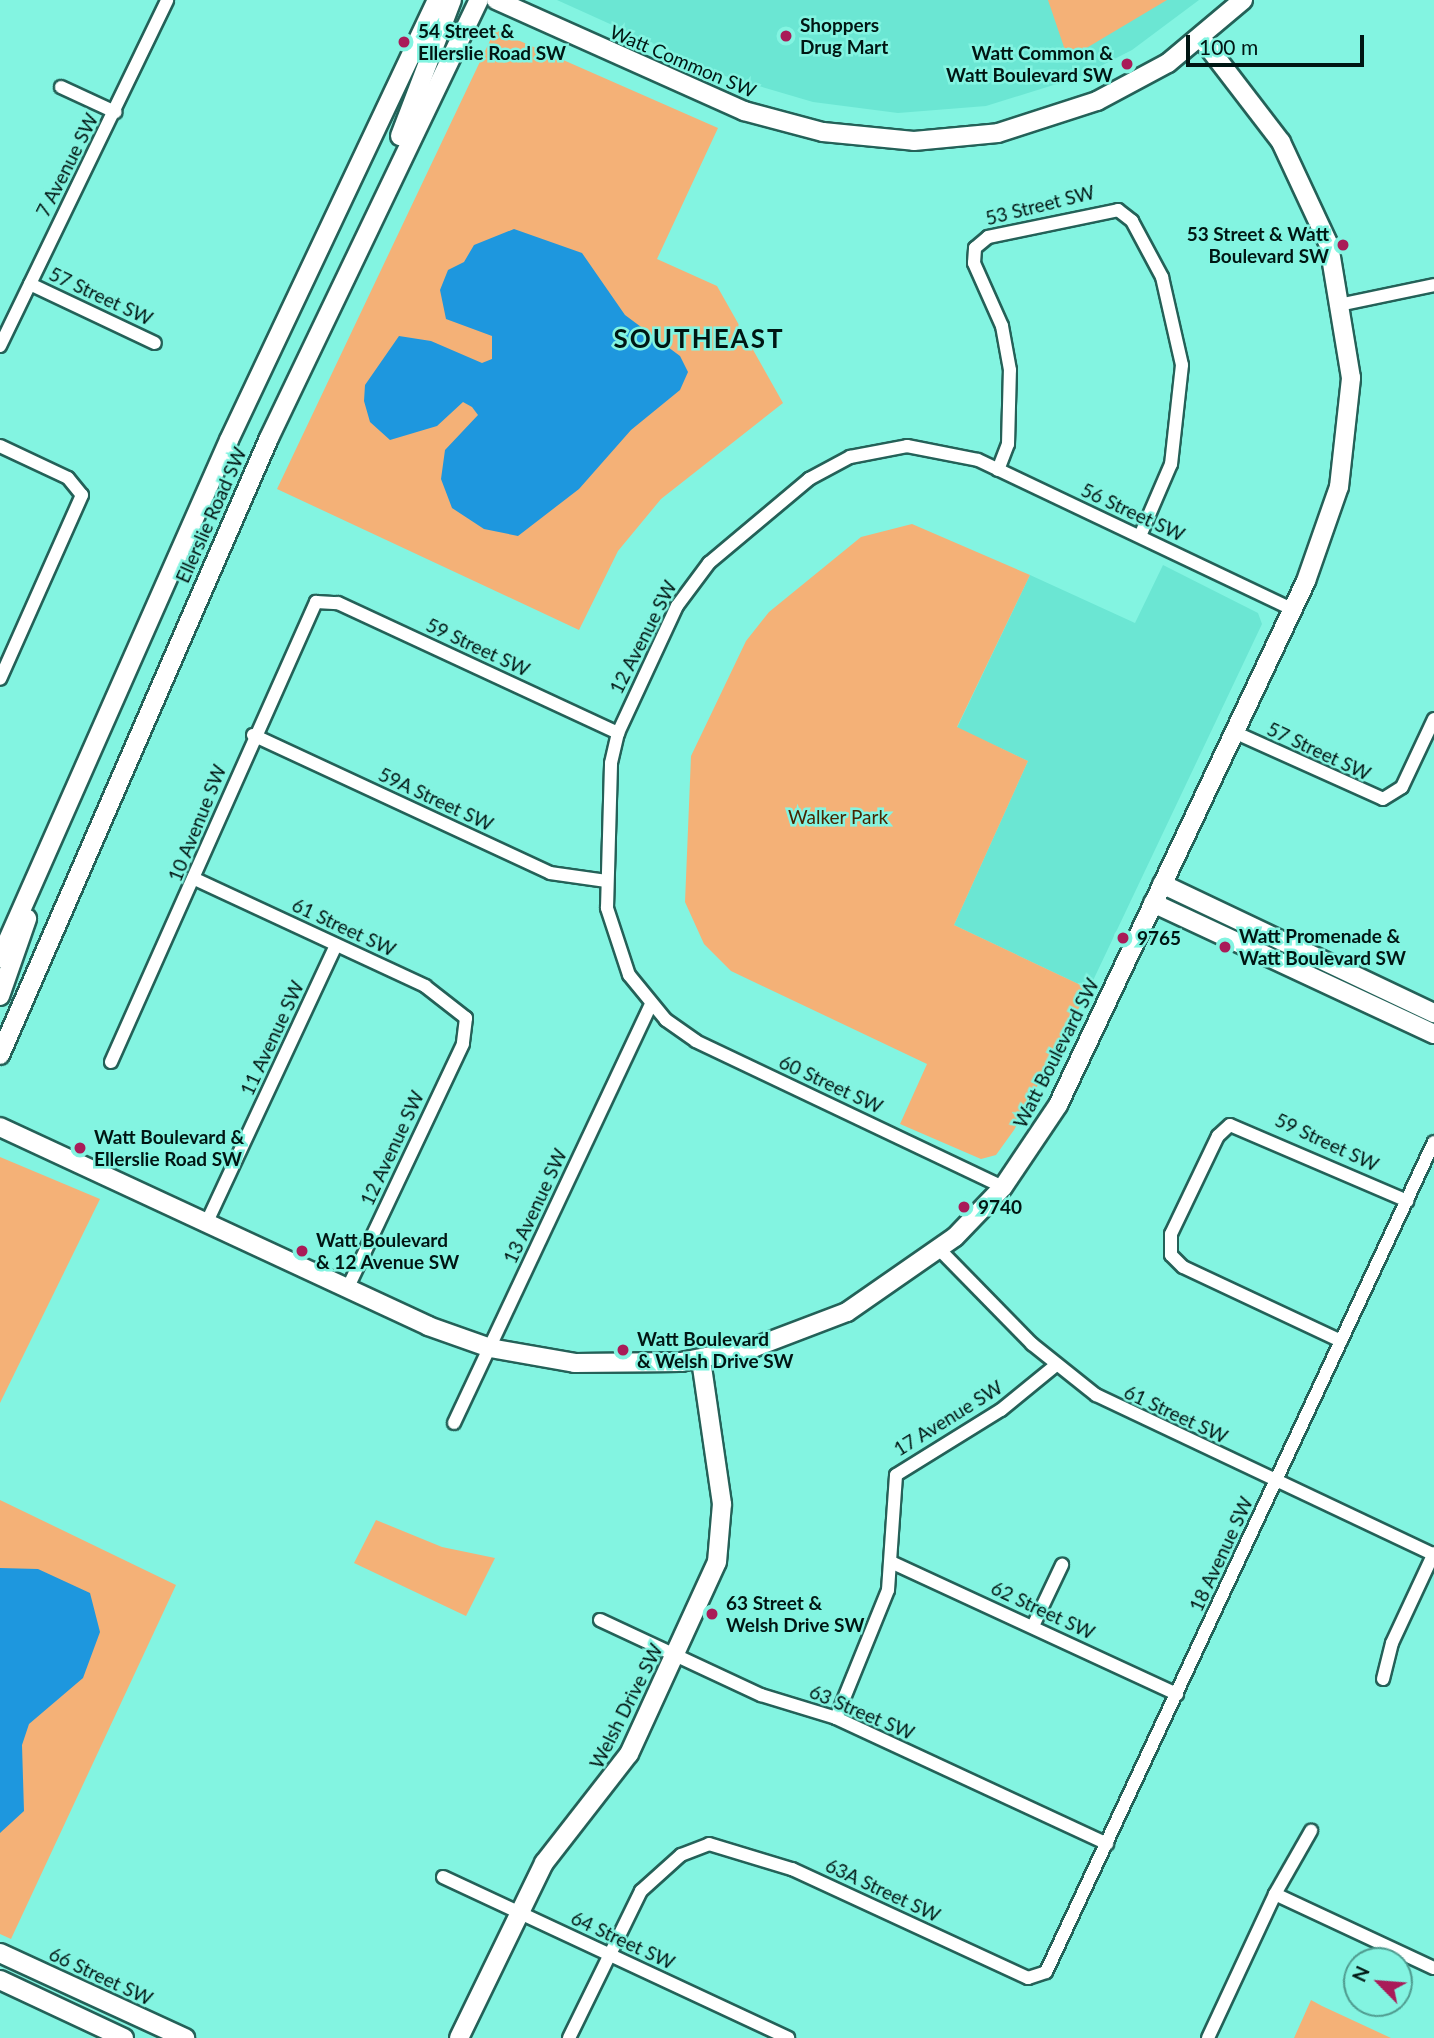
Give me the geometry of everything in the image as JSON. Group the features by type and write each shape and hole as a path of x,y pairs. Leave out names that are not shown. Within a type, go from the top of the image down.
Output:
{"street":[{"name":"7 Avenue SW","path":"0,346 167,0"},
{"name":"Ellerslie Road SW","path":"0,958 46,848 229,440 437,0"},
{"path":"380,203 452,0"},
{"name":"Ellerslie Road SW","path":"0,1055 165,668 380,203 479,0"},
{"name":"Watt Common SW","path":"496,0 725,105 823,132 883,140 973,137 1050,119 1133,83 1202,38 1243,0"},
{"name":"Watt Boulevard SW","path":"0,1127 346,1289 490,1348 596,1364 701,1360 848,1312 940,1251 1003,1187 1058,1105 1292,610 1330,517 1346,449 1352,378 1344,304 1326,235 1292,161 1202,38"},
{"path":"61,87 115,112"},
{"name":"53 Street SW","path":"998,470 1008,444 1010,370 1002,326 974,263 975,248 988,237 1118,209 1132,221 1162,277 1182,365 1173,456 1140,536"},
{"name":"57 Street SW","path":"30,284 155,343"},
{"path":"1344,304 1434,285"},
{"path":"0,446 68,478 81,491 80,506 0,679"},
{"name":"12 Avenue SW","path":"651,1004 614,942 606,881 618,733 691,584 795,489 834,463 876,450 956,452"},
{"name":"56 Street SW","path":"956,452 1140,536 1292,610"},
{"name":"59 Street SW","path":"320,600 618,733"},
{"name":"10 Avenue SW","path":"111,1062 195,879 253,735 309,610 320,600"},
{"name":"57 Street SW","path":"1234,732 1371,797 1389,798 1402,787 1434,719"},
{"name":"59A Street SW","path":"253,735 550,873 606,881"},
{"path":"0,996 46,848"},
{"name":"61 Street SW","path":"195,879 425,986 456,1006 467,1023"},
{"path":"1162,884 1434,1013"},
{"path":"1153,903 1434,1034"},
{"name":"11 Avenue SW","path":"206,1224 336,945"},
{"name":"60 Street SW","path":"651,1004 703,1045 1003,1187"},
{"name":"13 Avenue SW","path":"454,1423 651,1004"},
{"name":"12 Avenue SW","path":"346,1289 467,1023"},
{"name":"59 Street SW","path":"1341,1341 1183,1267 1168,1249 1217,1136 1230,1125 1406,1200"},
{"name":"18 Avenue SW","path":"1038,1978 1050,1967 1434,1142"},
{"name":"61 Street SW","path":"940,1251 1056,1365 1115,1407 1434,1554"},
{"name":"Welsh Drive SW","path":"459,2038 518,1913 552,1850 620,1771 718,1562 723,1525 701,1360"},
{"name":"17 Avenue SW","path":"836,1718 877,1627 893,1563 899,1471 1001,1410 1056,1365"},
{"path":"1383,1679 1392,1643 1434,1554"},
{"name":"62 Street SW","path":"893,1563 1177,1694"},
{"path":"1033,1626 1062,1565"},
{"name":"63 Street SW","path":"600,1620 761,1695 836,1718 1107,1844"},
{"path":"1208,2038 1275,1894 1311,1830"},
{"name":"63A Street SW","path":"607,1954 652,1879 681,1855 709,1844 777,1863 1038,1978"},
{"name":"64 Street SW","path":"443,1877 788,2038"},
{"path":"1275,1894 1434,1968"},
{"name":"66 Street SW","path":"0,1953 185,2038"},
{"path":"569,2038 607,1954"},
{"path":"0,1980 124,2038"}],"shaded area":[{"path":"557,0 1199,0 1132,50 1079,77 986,106 898,113 813,102 725,76"},
{"path":"514,229 582,253 625,315 680,356 688,372 680,390 631,430 579,489 518,536 484,529 452,508 441,479 445,450 478,415 472,407 463,402 437,426 390,440 370,422 364,401 365,385 399,336 431,341 482,363 492,359 492,336 446,319 440,290 448,270 464,262 474,245"},
{"path":"1163,565 1258,613 1262,624 1089,989 954,925 1028,761 957,728 1030,575 1135,623"},
{"path":"0,1568 38,1569 90,1593 100,1632 83,1678 29,1724 22,1745 24,1811 0,1833"}],"green space":[{"path":"1048,0 1167,0 1068,59"},
{"path":"495,30 718,128 657,259 717,286 783,403 661,499 618,551 579,630 277,489"},
{"name":"Walker Park","path":"912,524 1030,575 957,727 1028,761 954,925 1089,989 1014,1130 996,1155 981,1159 900,1124 927,1064 731,971 704,944 685,902 691,756 746,641 769,612 861,537"},
{"path":"0,1157 100,1199 0,1403"},
{"path":"0,1500 176,1585 11,1939 0,1934"},
{"path":"376,1520 442,1547 495,1558 466,1616 354,1563"},
{"path":"1311,2000 1391,2038 1294,2038"}],"place":[{"name":"Shoppers Drug Mart","path":"786,36"},
{"name":"54 Street & Ellerslie Road SW","path":"404,42"},
{"name":"Watt Common & Watt Boulevard SW","path":"1127,64"},
{"name":"53 Street & Watt Boulevard SW","path":"1343,245"},
{"name":"9765","path":"1123,938"},
{"name":"Watt Promenade & Watt Boulevard SW","path":"1225,947"},
{"name":"Watt Boulevard & Ellerslie Road SW","path":"80,1148"},
{"name":"9740","path":"964,1207"},
{"name":"Watt Boulevard & 12 Avenue SW","path":"302,1251"},
{"name":"Watt Boulevard & Welsh Drive SW","path":"623,1350"},
{"name":"63 Street & Welsh Drive SW","path":"712,1614"}],"district":[{"name":"SOUTHEAST","path":"699,339"}]}
